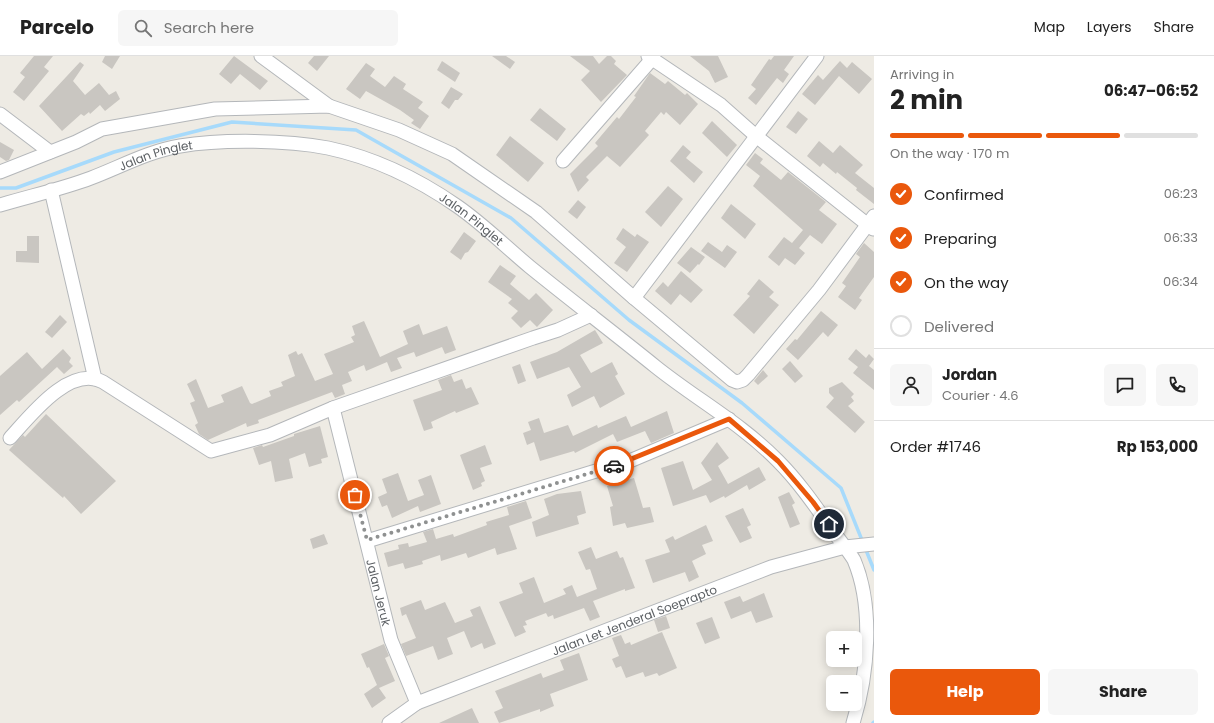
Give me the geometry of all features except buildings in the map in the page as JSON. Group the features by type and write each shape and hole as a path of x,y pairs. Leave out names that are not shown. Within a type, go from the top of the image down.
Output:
{"street":[{"path":"261,56 330,106 399,130 452,154 536,212 634,298 732,380 739,382 748,375 819,290 872,223 756,136 721,105 650,57 563,161"},
{"path":"634,298 817,56"},
{"path":"0,172 76,142 102,129 215,109 330,106"},
{"path":"0,114 50,152"},
{"name":"Jalan Pinglet","path":"0,205 89,179 155,152 181,146 221,142 289,143 328,148 377,162 408,176 459,207 658,369 729,419 778,461 849,546 861,577 866,596 868,620 867,661 860,699 853,723"},
{"path":"51,190 95,379"},
{"path":"10,438 35,410 65,386 78,379 95,379 109,386 211,450 270,435 333,408 558,330 591,315"},
{"name":"Jalan Jeruk","path":"333,408 391,640 417,704"},
{"path":"367,540 625,462 729,419"},
{"name":"Jalan Let Jenderal Soeprapto","path":"389,723 417,704 771,567 849,546 874,544"}],"waterway":[{"path":"0,188 16,188 114,152 232,122 356,130 511,218 629,320 742,403 841,488 874,570"}],"way so far":[{"path":"355,495 367,540 614,466"}],"route":[{"path":"614,466 632,460 729,419 778,461 813,502 829,524"}]}
